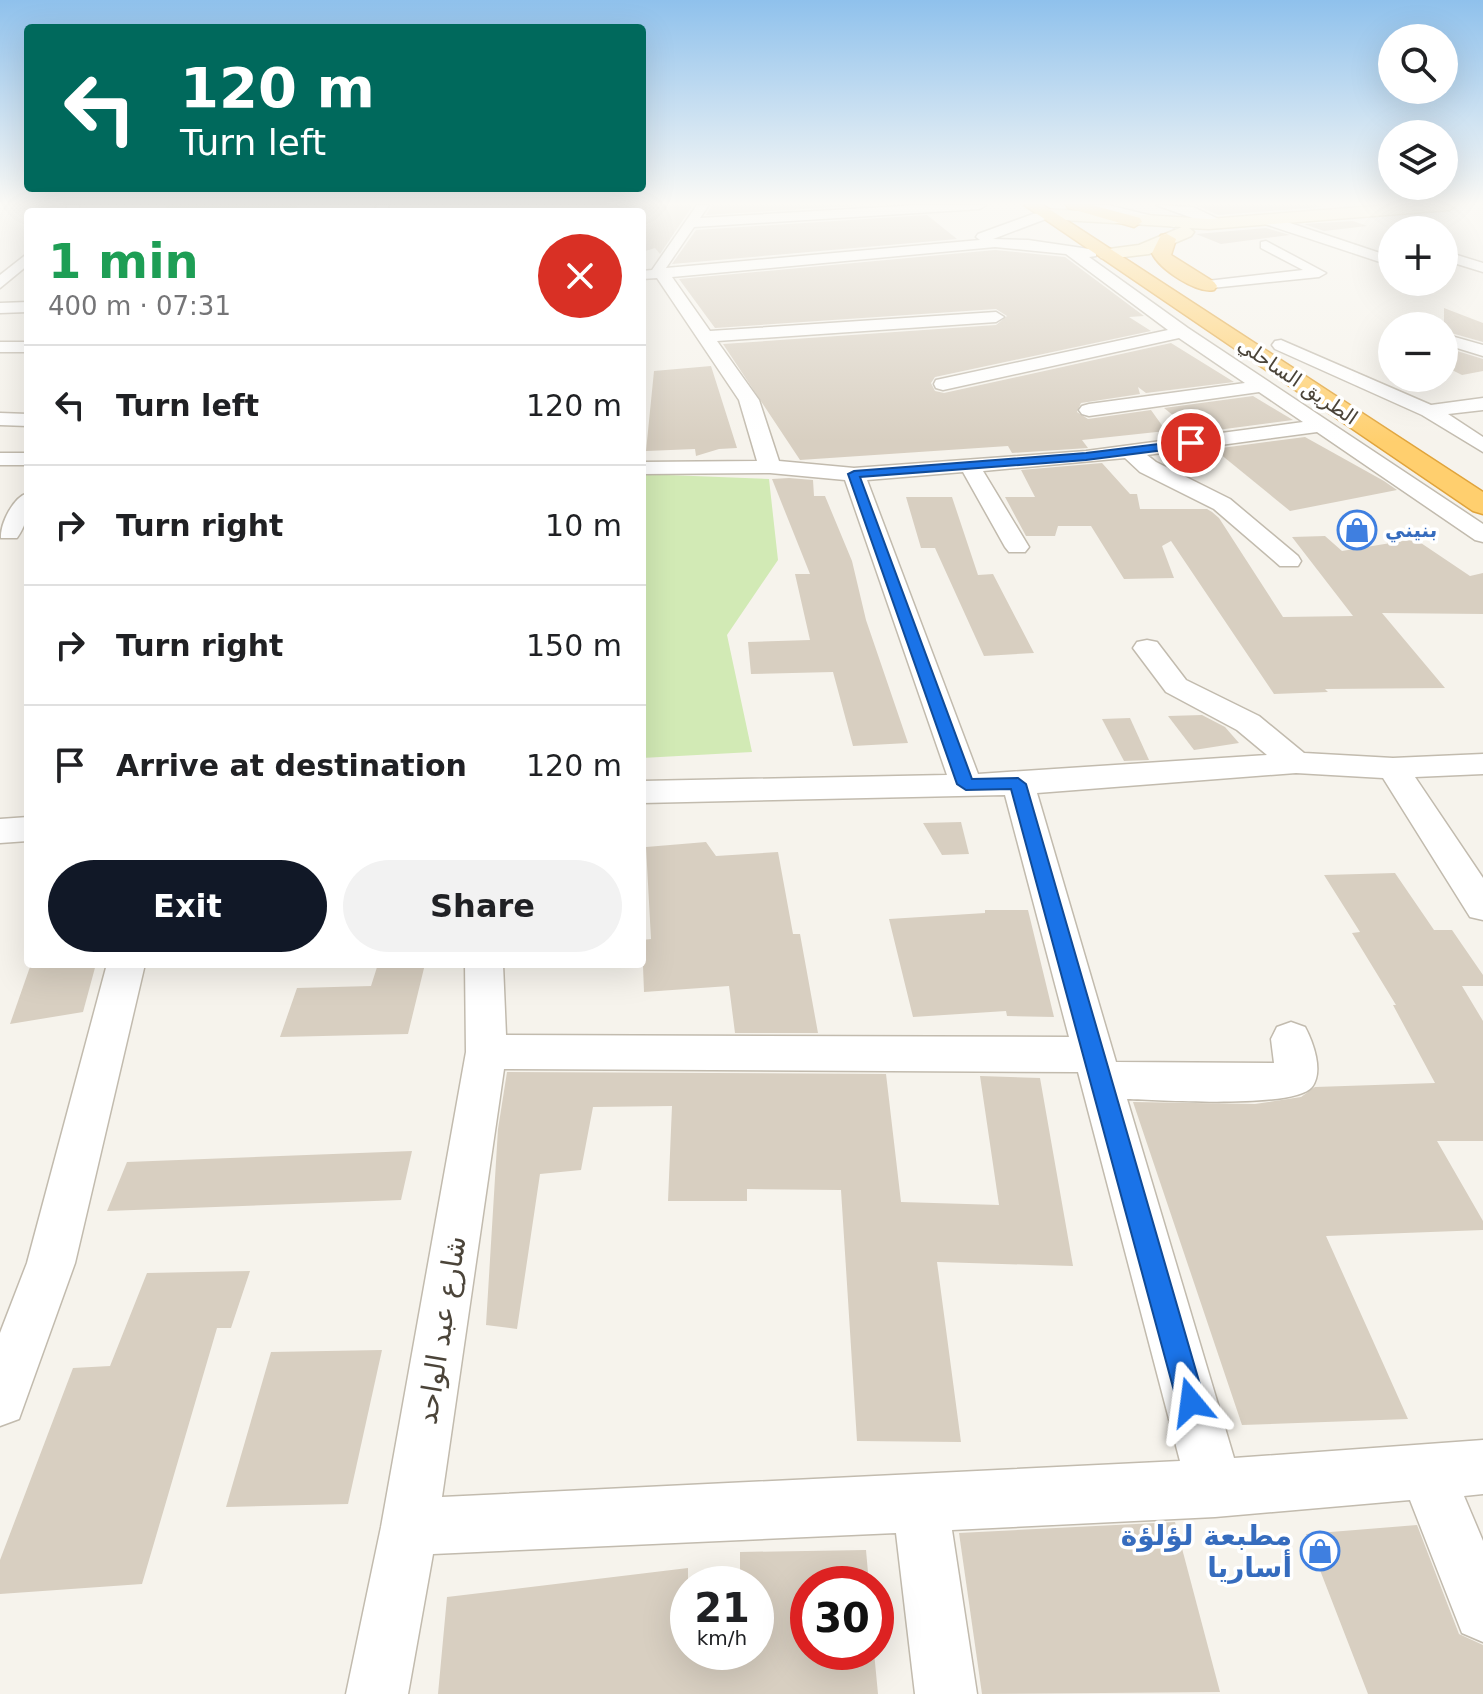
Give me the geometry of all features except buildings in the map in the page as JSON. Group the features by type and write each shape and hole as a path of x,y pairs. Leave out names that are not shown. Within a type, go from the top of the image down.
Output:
{"highway":[{"name":"الطريق الساحلي","path":"1152,284 1483,505"},
{"name":"الطريق الساحلي","path":"1183,284 1413,429"},
{"path":"1204,284 1234,302"}],"street":[{"path":"664,284 708,336 749,400 770,467"},
{"path":"1117,284 1182,332 1483,535"},
{"path":"1207,286 1224,284"},
{"path":"653,295 675,294"},
{"path":"0,305 24,305"},
{"path":"708,336 996,317"},
{"path":"943,384 1182,332"},
{"path":"1458,343 1483,351"},
{"path":"1281,345 1429,411 1483,446"},
{"path":"0,347 24,347"},
{"path":"1089,410 1262,386"},
{"path":"1429,411 1483,404"},
{"path":"0,419 24,420"},
{"path":"646,468 770,467 854,474 1131,452 1320,426"},
{"path":"1413,429 1483,458"},
{"path":"1131,452 1148,467 1231,511 1289,561"},
{"path":"0,459 24,459"},
{"path":"969,465 1017,547"},
{"path":"854,474 966,784"},
{"path":"12,533 24,508"},
{"path":"1147,648 1176,686 1248,723 1296,763"},
{"path":"646,792 1018,784 1296,763 1393,768 1483,764"},
{"path":"1393,768 1483,907"},
{"path":"1018,784 1215,1489"},
{"path":"0,831 24,829"},
{"path":"0,1400 51,1263 125,968"},
{"name":"شارع عبد الواحد","path":"377,1694 409,1527 486,1052 484,968"},
{"path":"486,1052 1097,1068 1234,1083 1290,1080 1297,1075 1297,1059 1291,1039"},
{"path":"409,1527 921,1506 1215,1489 1483,1467"},
{"path":"1426,1472 1483,1612"},
{"path":"921,1506 946,1694"}],"green space":[{"path":"646,474 769,479 778,560 727,635 752,752 646,758"}],"place":[{"name":"بنيني","path":"1357,530"},
{"name":"مطبعة لؤلؤة أساريا","path":"1320,1551"}],"route":[{"path":"1191,443 1086,457 854,474 966,784 1018,784 1191,1402"}]}
